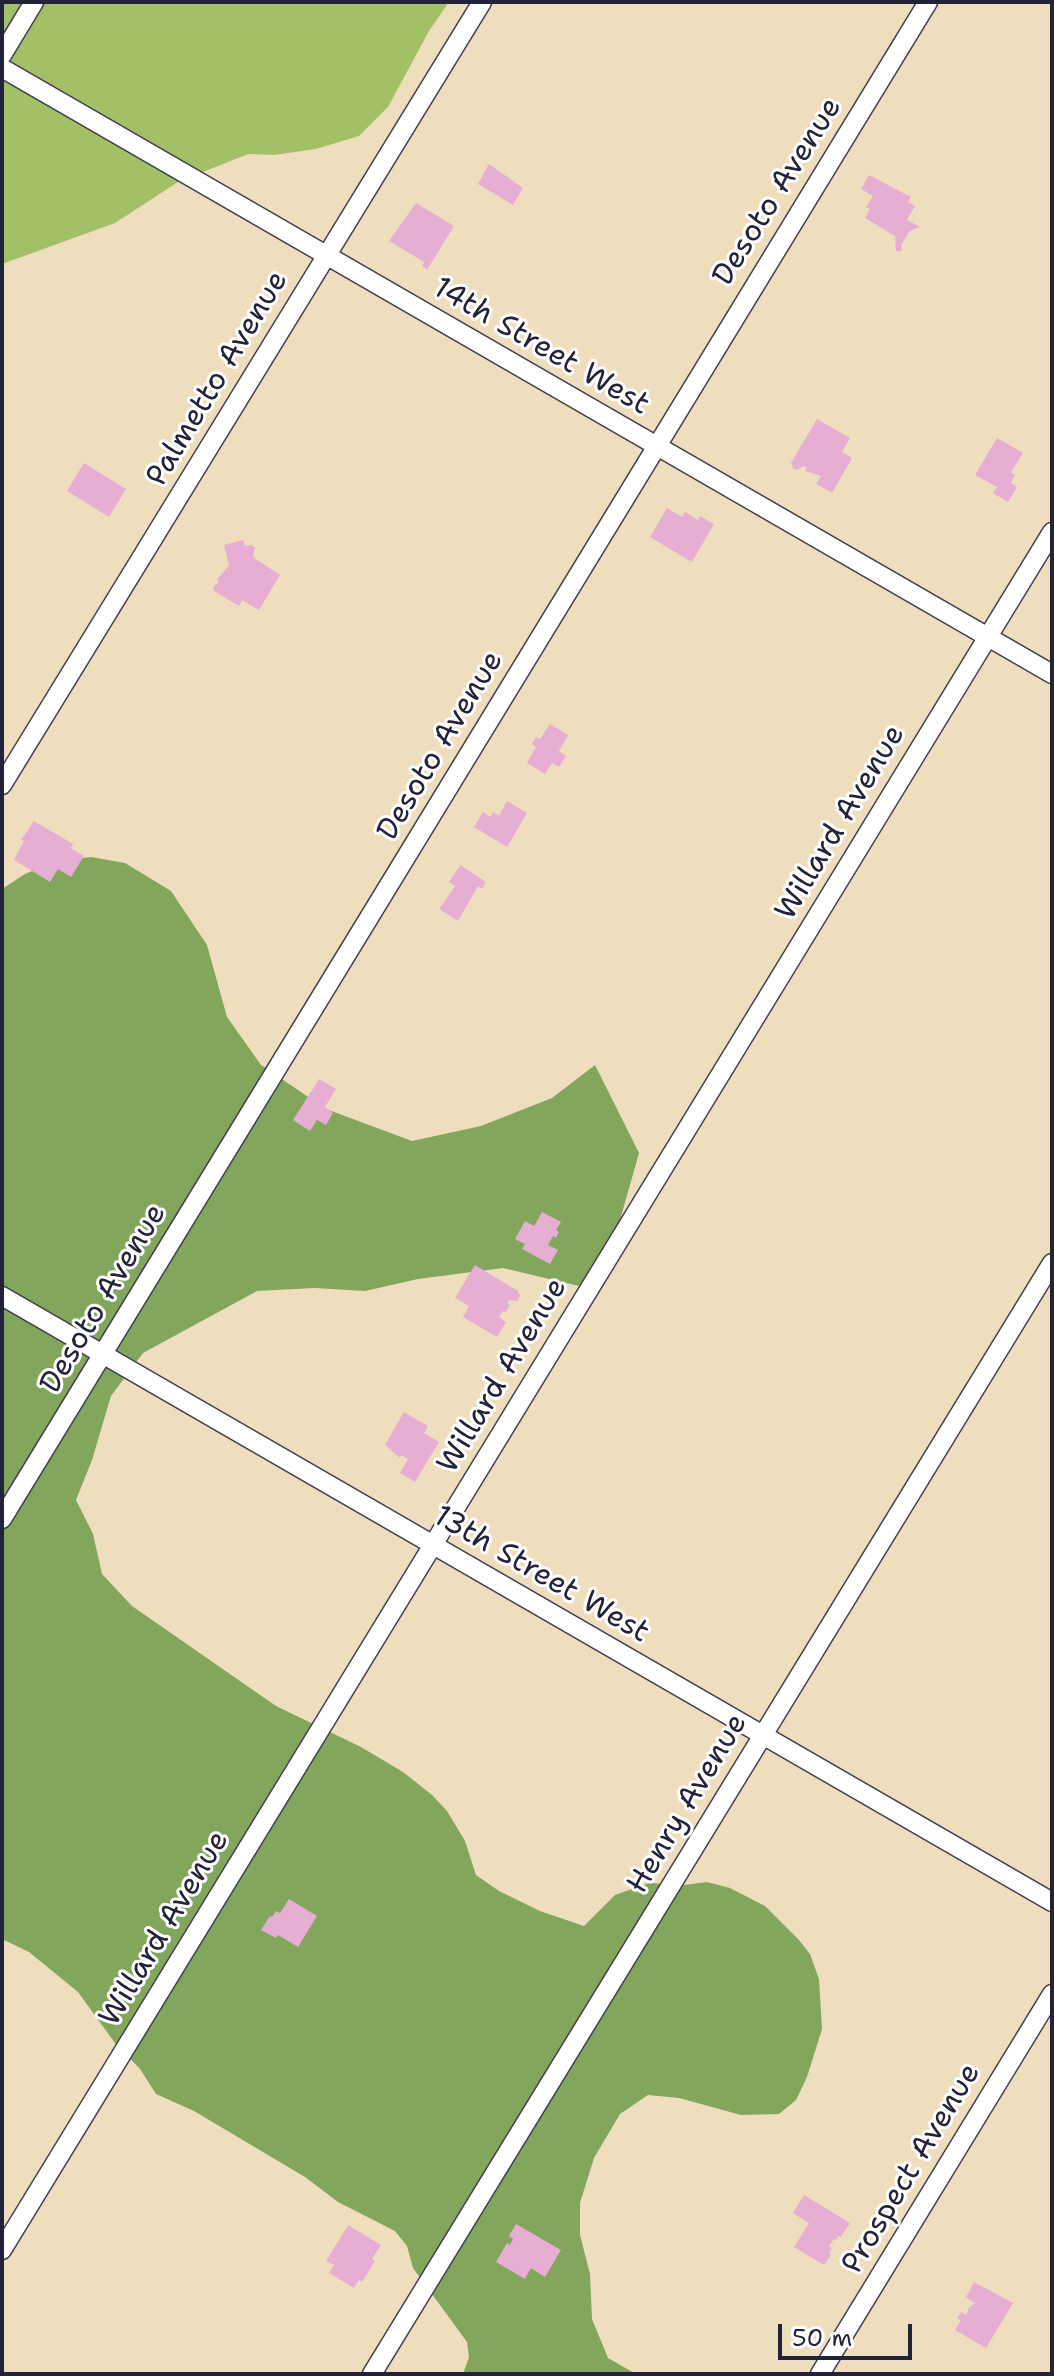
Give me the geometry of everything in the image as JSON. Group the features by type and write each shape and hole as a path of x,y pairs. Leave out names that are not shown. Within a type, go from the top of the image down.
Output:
{"street":[{"path":"2,55 34,2"},
{"name":"Palmetto Avenue","path":"2,785 482,2"},
{"name":"Desoto Avenue","path":"2,1519 928,2"},
{"name":"14th Street West","path":"2,68 1052,674"},
{"name":"Willard Avenue","path":"2,2250 1052,532"},
{"name":"Henry Avenue","path":"372,2374 1052,1263"},
{"name":"13th Street West","path":"2,1296 1052,1902"},
{"name":"Prospect Avenue","path":"820,2374 1052,1994"}],"green space":[{"path":"2,2 449,2 429,31 388,107 359,136 316,149 274,155 248,154 178,182 115,223 2,264"},
{"path":"91,857 125,863 171,891 207,945 227,1017 261,1065 326,1109 412,1141 481,1126 552,1098 595,1065 639,1153 600,1291 503,1268 418,1279 365,1291 315,1288 257,1291 143,1353 111,1396 92,1460 76,1500 93,1534 102,1574 132,1606 276,1706 361,1747 403,1772 447,1811 465,1841 476,1875 499,1891 540,1911 584,1926 615,1895 649,1883 684,1885 707,1882 730,1888 765,1906 810,1954 819,1979 822,2029 807,2077 796,2100 779,2114 741,2115 679,2098 648,2095 620,2114 594,2158 580,2203 580,2235 590,2274 592,2319 608,2358 636,2374 463,2374 469,2357 467,2342 413,2268 407,2246 395,2231 338,2202 305,2177 194,2111 156,2094 140,2069 115,2043 78,1992 29,1952 2,1939 2,889 25,874 53,862"}],"building":[{"path":"489,164 523,188 513,205 478,184"},
{"path":"869,175 911,197 908,202 915,206 907,220 920,227 910,231 901,245 902,251 896,251 895,236 865,218 870,209 866,207 873,196 861,189"},
{"path":"416,203 454,226 427,270 422,266 424,262 389,241"},
{"path":"817,419 850,438 842,452 852,458 832,493 816,484 821,476 805,471 807,468 804,466 797,470 791,463"},
{"path":"997,438 1023,453 1011,472 1015,475 1011,483 1017,487 1008,502 993,493 997,487 975,475"},
{"path":"84,463 126,489 109,517 67,491"},
{"path":"667,508 682,517 685,512 698,520 700,516 714,524 692,562 650,537"},
{"path":"243,540 245,546 255,547 253,557 280,575 259,610 242,600 239,606 214,591 213,587 229,565 224,545"},
{"path":"550,724 568,735 559,751 566,756 559,767 552,763 545,774 527,763 536,747 532,744 536,737 540,739"},
{"path":"507,801 527,813 507,847 474,827 483,812 490,817 493,812 499,816"},
{"path":"34,821 73,844 71,848 84,856 71,877 58,869 50,882 14,860 24,841 21,840"},
{"path":"460,865 486,882 482,889 478,886 458,921 439,909 455,886 449,882"},
{"path":"319,1079 336,1089 325,1107 333,1113 326,1125 317,1120 310,1131 293,1120"},
{"path":"542,1212 561,1222 556,1238 553,1236 548,1245 558,1250 550,1264 522,1249 525,1244 515,1239 525,1221 534,1226"},
{"path":"475,1265 518,1291 520,1296 517,1301 509,1300 506,1312 503,1311 499,1317 506,1322 497,1337 463,1317 469,1306 455,1298"},
{"path":"404,1412 428,1426 424,1433 439,1442 415,1482 400,1473 408,1459 401,1455 400,1458 385,1445"},
{"path":"289,1899 317,1916 298,1947 278,1935 276,1938 261,1930 270,1916 276,1911 280,1913"},
{"path":"804,2195 850,2223 841,2237 834,2239 829,2246 832,2248 831,2255 824,2265 794,2247 809,2223 793,2213"},
{"path":"516,2224 561,2250 545,2277 531,2268 525,2279 496,2262 507,2243 510,2245 513,2239 509,2236"},
{"path":"348,2225 381,2245 362,2282 359,2280 354,2288 329,2273 334,2265 326,2261"},
{"path":"974,2282 1013,2303 986,2348 955,2330 961,2320 957,2318 961,2312 966,2315 975,2303 966,2297"}]}
